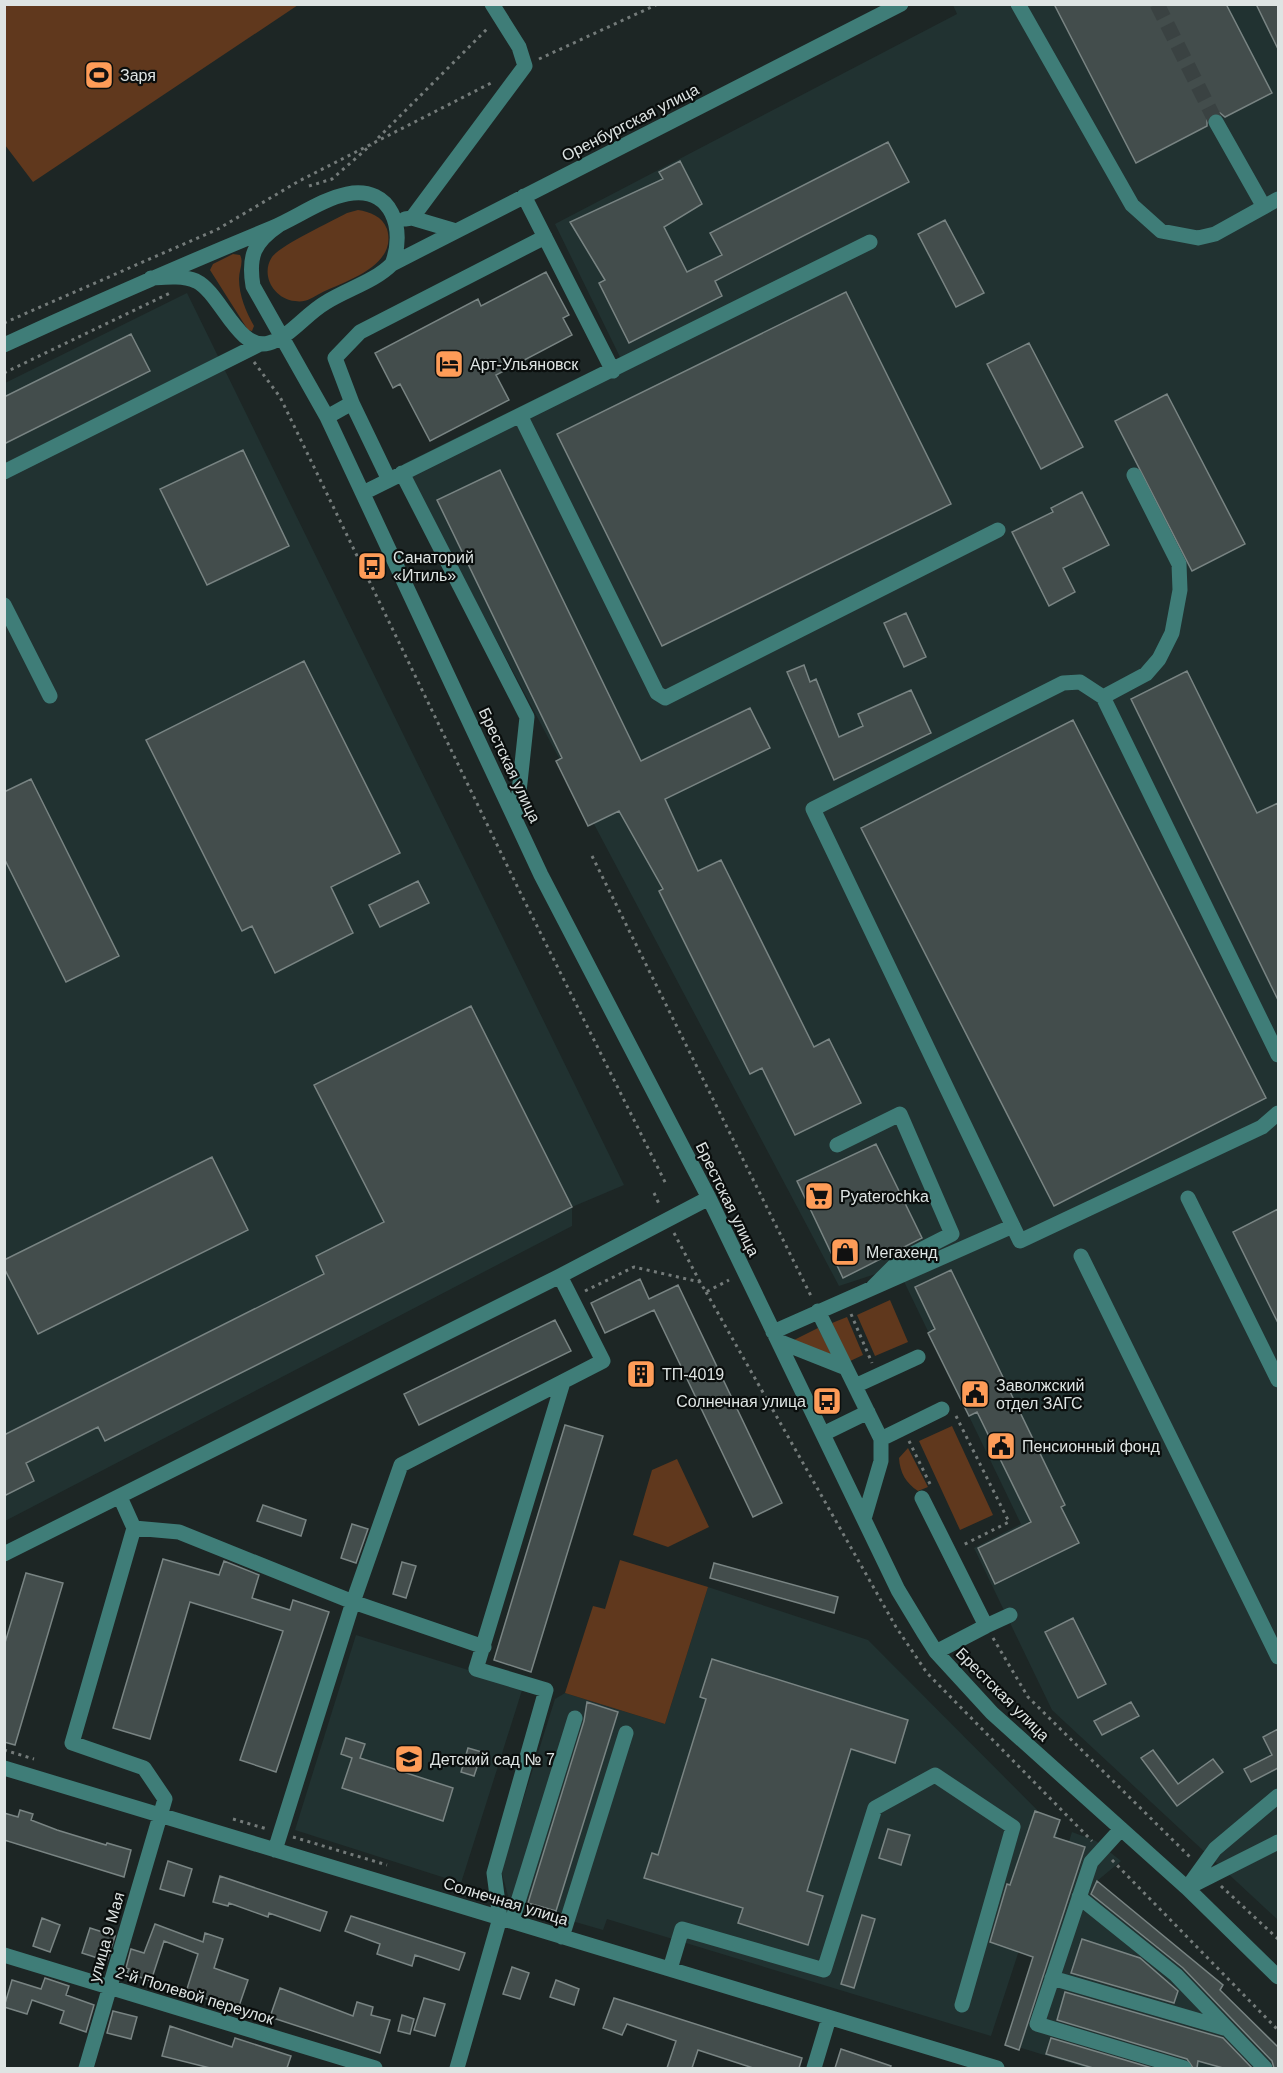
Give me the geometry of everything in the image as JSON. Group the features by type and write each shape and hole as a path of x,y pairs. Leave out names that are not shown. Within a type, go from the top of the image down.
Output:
{"street":[{"name":"Оренбургская улица","path":"4,472 245,351 281,336 326,302 378,275 392,264 872,11 901,4"},
{"path":"1018,4 1132,205 1146,220 1161,231 1198,238 1215,234 1278,199"},
{"path":"412,218 525,66 519,47 496,11"},
{"path":"1216,122 1264,207"},
{"path":"4,345 151,278 279,225 346,194 355,194 380,201 390,209 396,220 399,242 392,264"},
{"path":"524,196 613,370"},
{"path":"396,220 412,218 456,231"},
{"name":"Брестская улица","path":"279,225 262,237 253,254 250,269 253,286 327,417 541,876 709,1198 898,1590 936,1653 992,1713 1187,1888 1278,1977"},
{"path":"516,820 526,717 396,477 352,403 335,358 360,332 545,237"},
{"path":"363,493 870,242"},
{"path":"151,278 185,277 197,282 212,293 244,336 260,344"},
{"path":"327,417 352,403"},
{"path":"520,417 657,693 665,698 998,530"},
{"path":"1103,697 1146,674 1159,659 1172,633 1180,590 1179,564 1134,475"},
{"path":"4,605 50,696"},
{"path":"1278,1055 1103,697 1080,682 1063,683 813,810 1020,1241 1262,1127 1278,1113"},
{"path":"837,1145 900,1114 952,1234 899,1261 873,1287"},
{"path":"4,1554 560,1276 709,1198"},
{"path":"1188,1198 1278,1380"},
{"path":"775,1337 818,1311 1013,1226"},
{"path":"1081,1256 1278,1657"},
{"path":"275,1850 353,1602 401,1465 603,1361 560,1276"},
{"path":"818,1311 881,1439 881,1461 864,1519"},
{"path":"775,1337 846,1368"},
{"path":"855,1386 918,1358"},
{"path":"506,1919 494,1873 546,1690 476,1669 562,1382"},
{"path":"823,1434 868,1412"},
{"path":"881,1439 945,1415"},
{"path":"928,1495 986,1626"},
{"path":"120,1497 134,1528 72,1743 144,1768 165,1799 160,1815"},
{"path":"134,1528 179,1532 353,1602 484,1647"},
{"path":"936,1653 1010,1615"},
{"path":"457,2068 574,1718"},
{"path":"562,1936 626,1733"},
{"name":"Солнечная улица","path":"4,1768 997,2068"},
{"path":"670,1969 682,1929 824,1970 875,1809 935,1775 1013,1827 962,2006"},
{"path":"1205,1872 1215,1849 1278,1796"},
{"name":"улица 9 Мая","path":"86,2068 160,1815"},
{"path":"1121,1829 1090,1862 1037,2024 1184,2068"},
{"path":"1187,1888 1205,1872 1278,1842"},
{"path":"1079,1897 1176,1975 1224,2028 1265,2068"},
{"name":"2-й Полевой переулок","path":"4,1955 375,2068"},
{"path":"1052,1977 1224,2028"},
{"path":"814,2068 829,2018"}],"path":[{"path":"309,186 332,179 375,141 496,11"},
{"path":"4,323 218,229 299,181 375,141"},
{"path":"4,373 177,290"},
{"path":"245,351 280,397 518,888 667,1186"},
{"path":"592,856 818,1311"},
{"path":"654,1193 705,1292 729,1280"},
{"path":"570,1298 634,1268 700,1282"},
{"path":"844,1299 878,1376"},
{"path":"945,1415 957,1415 1009,1522 961,1546"},
{"path":"918,1434 908,1439 928,1495"},
{"path":"986,1626 1028,1698 1205,1872 1278,1939"},
{"path":"4,1750 39,1760"},
{"path":"228,1818 387,1865"}],"shaded area":[{"name":"Заря","path":"4,5 298,5 33,182 5,145"},
{"path":"953,5 1278,5 1278,1920 1052,1710 974,1548 1021,1524 897,1267 839,1286 403,464 620,357 555,224 957,14"},
{"path":"358,210 375,215 387,229 388,242 385,253 377,262 355,277 305,301 287,299 275,291 268,278 268,271 272,257 277,252 347,213"},
{"path":"233,254 240,255 241,258 240,291 254,326 252,331 248,330 210,270 213,264"},
{"path":"187,293 624,1185 572,1207 572,1226 5,1521 5,383"},
{"path":"890,1300 908,1342 875,1356 857,1315"},
{"path":"847,1317 863,1355 848,1362 832,1323"},
{"path":"818,1328 833,1357 794,1340"},
{"path":"952,1426 993,1515 960,1530 919,1441"},
{"path":"908,1448 928,1487 918,1491 910,1485 902,1473 899,1458"},
{"path":"677,1459 709,1527 668,1547 633,1535 652,1470"},
{"path":"620,1560 708,1587 665,1724 565,1693 593,1606 605,1609"},
{"path":"708,1587 868,1640 1058,1831 991,2036 607,1919 603,1930 510,1903 501,1870 555,1699 565,1693 665,1724"},
{"name":"Детский сад № 7","path":"356,1635 523,1687 461,1883 295,1830"},
{"path":"1072,1832 1096,1841 1121,1861 1097,1881 1223,1985 1220,1990 1278,2047 1278,2068 1086,2068 1006,2043"}],"building":[{"path":"1054,4 1226,4 1272,93 1225,117 1220,113 1212,113 1207,118 1207,126 1136,163"},
{"path":"1256,4 1278,4 1278,49"},
{"path":"888,142 909,182 715,281 722,296 629,343 599,283 605,280 570,222 663,179 659,172 680,161 702,204 664,227 687,272 722,255 710,233"},
{"path":"945,220 984,293 956,307 918,234"},
{"name":"Арт-Ульяновск","path":"546,272 569,315 563,318 572,335 496,375 509,400 430,441 400,384 393,388 375,353 478,299 481,306"},
{"path":"846,292 951,504 662,646 557,434"},
{"path":"131,334 150,371 4,444 4,397"},
{"path":"1029,343 1083,447 1041,469 987,364"},
{"path":"1167,394 1245,544 1192,571 1115,421"},
{"path":"243,450 289,546 207,585 160,489"},
{"path":"500,470 641,761 750,708 770,748 665,799 698,871 721,860 814,1047 829,1039 861,1103 795,1135 762,1068 750,1074 659,891 663,889 619,811 588,826 556,761 562,758 437,500"},
{"path":"1082,492 1109,545 1063,568 1075,592 1049,606 1012,532 1053,512 1051,508"},
{"path":"906,613 926,657 904,667 884,623"},
{"path":"304,661 400,853 331,887 353,933 275,973 252,926 242,931 146,740"},
{"path":"804,665 810,682 816,679 839,737 863,726 858,714 911,690 931,733 834,780 787,672"},
{"path":"1187,671 1257,813 1278,803 1278,1000 1131,699"},
{"path":"1073,720 1266,1098 1054,1206 861,828"},
{"path":"31,779 119,956 66,982 4,858 4,792"},
{"path":"418,881 429,903 380,927 369,905"},
{"path":"471,1006 572,1207 105,1441 98,1427 26,1463 34,1481 4,1496 4,1435 324,1274 316,1256 384,1222 314,1085"},
{"path":"876,1144 922,1238 843,1278 797,1181"},
{"path":"212,1157 248,1230 38,1334 4,1268 4,1260"},
{"path":"1278,1209 1278,1323 1233,1232"},
{"path":"951,1270 1065,1505 1061,1507 1079,1543 995,1584 978,1548 1031,1522 977,1412 969,1416 928,1333 935,1329 915,1287"},
{"path":"640,1279 649,1299 678,1285 782,1503 753,1517 654,1310 605,1333 591,1303"},
{"path":"555,1320 571,1351 419,1425 404,1394"},
{"name":"ТП-4019","path":"644,1361 652,1379 637,1386 629,1369"},
{"path":"565,1425 603,1436 531,1672 494,1660"},
{"path":"263,1505 306,1520 301,1536 257,1521"},
{"path":"352,1524 368,1529 356,1563 341,1558"},
{"path":"163,1559 219,1575 224,1561 259,1575 252,1598 290,1610 293,1600 329,1612 276,1772 240,1760 283,1631 190,1602 150,1739 113,1728"},
{"path":"402,1562 416,1566 406,1598 393,1594"},
{"path":"714,1563 838,1597 834,1613 710,1578"},
{"path":"26,1573 63,1583 15,1745 4,1742 4,1646"},
{"path":"1073,1618 1106,1684 1078,1698 1045,1632"},
{"path":"712,1659 908,1720 895,1763 851,1749 807,1891 823,1896 808,1945 738,1923 743,1908 644,1878 652,1853 658,1855 706,1699 700,1697"},
{"path":"587,1702 618,1712 556,1911 528,1903 584,1721"},
{"path":"1131,1702 1139,1716 1102,1735 1094,1721"},
{"path":"1278,1729 1278,1768 1251,1782 1244,1769 1272,1755 1263,1737"},
{"path":"346,1738 365,1744 360,1758 453,1788 443,1821 342,1788 352,1758 341,1754"},
{"path":"468,1748 482,1752 474,1776 461,1772"},
{"path":"1153,1750 1178,1784 1213,1759 1223,1772 1177,1806 1141,1758"},
{"path":"20,1810 33,1814 31,1820 57,1830 131,1850 124,1877 4,1840 4,1813 18,1817"},
{"path":"1035,1811 1060,1820 1054,1837 1085,1847 1019,2050 1005,2045 1033,1957 990,1942 1007,1884 1010,1885"},
{"path":"888,1829 910,1835 901,1865 879,1858"},
{"path":"168,1861 192,1869 184,1896 160,1889"},
{"path":"220,1876 327,1912 320,1931 269,1913 268,1917 229,1903 228,1906 213,1902"},
{"path":"1097,1881 1223,1985 1220,1990 1278,2047 1278,2068 1274,2068 1272,2061 1183,1968 1091,1894"},
{"path":"862,1915 875,1919 854,1988 841,1984"},
{"path":"351,1916 465,1953 459,1970 415,1955 412,1966 377,1954 380,1944 345,1931"},
{"path":"42,1918 60,1925 50,1952 33,1946"},
{"path":"155,1924 203,1942 205,1933 223,1939 214,1968 248,1980 238,2009 186,1992 198,1954 164,1941 151,1981 127,1973 129,1969 126,1968 131,1949 144,1953"},
{"path":"90,1928 115,1936 107,1961 82,1953"},
{"path":"1082,1939 1140,1958 1178,1991 1174,2003 1071,1973"},
{"path":"512,1967 529,1973 520,1999 503,1994"},
{"path":"45,1978 69,1986 66,1995 94,2005 86,2032 60,2023 64,2011 32,2000 27,2014 4,2007 12,1980 41,1989"},
{"path":"556,1980 579,1989 574,2005 550,1997"},
{"path":"280,1988 353,2016 357,2002 373,2007 371,2015 390,2020 380,2053 270,2017"},
{"path":"1065,1992 1223,2038 1252,2068 1223,2068 1198,2061 1197,2068 1193,2068 1187,2059 1057,2020"},
{"path":"424,1998 445,2004 435,2036 414,2030"},
{"path":"614,1998 802,2058 799,2068 753,2068 698,2050 692,2068 667,2068 676,2041 627,2024 622,2035 603,2028"},
{"path":"113,2011 137,2017 131,2039 107,2033"},
{"path":"402,2015 414,2019 410,2034 398,2031"},
{"path":"170,2026 232,2047 235,2038 291,2056 287,2068 210,2068 162,2056"},
{"path":"1051,2038 1152,2068 1093,2068 1046,2054"},
{"path":"841,2049 891,2066 890,2068 835,2068"}],"tunnel":[{"path":"1157,4 1216,122"}],"place":[{"name":"Заря","path":"99,75"},
{"name":"Арт-Ульяновск","path":"449,364"},
{"name":"Санаторий «Итиль»","path":"372,566"},
{"name":"Pyaterochka","path":"819,1196"},
{"name":"Мегахенд","path":"845,1252"},
{"name":"ТП-4019","path":"641,1374"},
{"name":"Заволжский отдел ЗАГС","path":"975,1394"},
{"name":"Солнечная улица","path":"827,1401"},
{"name":"Пенсионный фонд","path":"1001,1446"},
{"name":"Детский сад № 7","path":"409,1759"}]}
